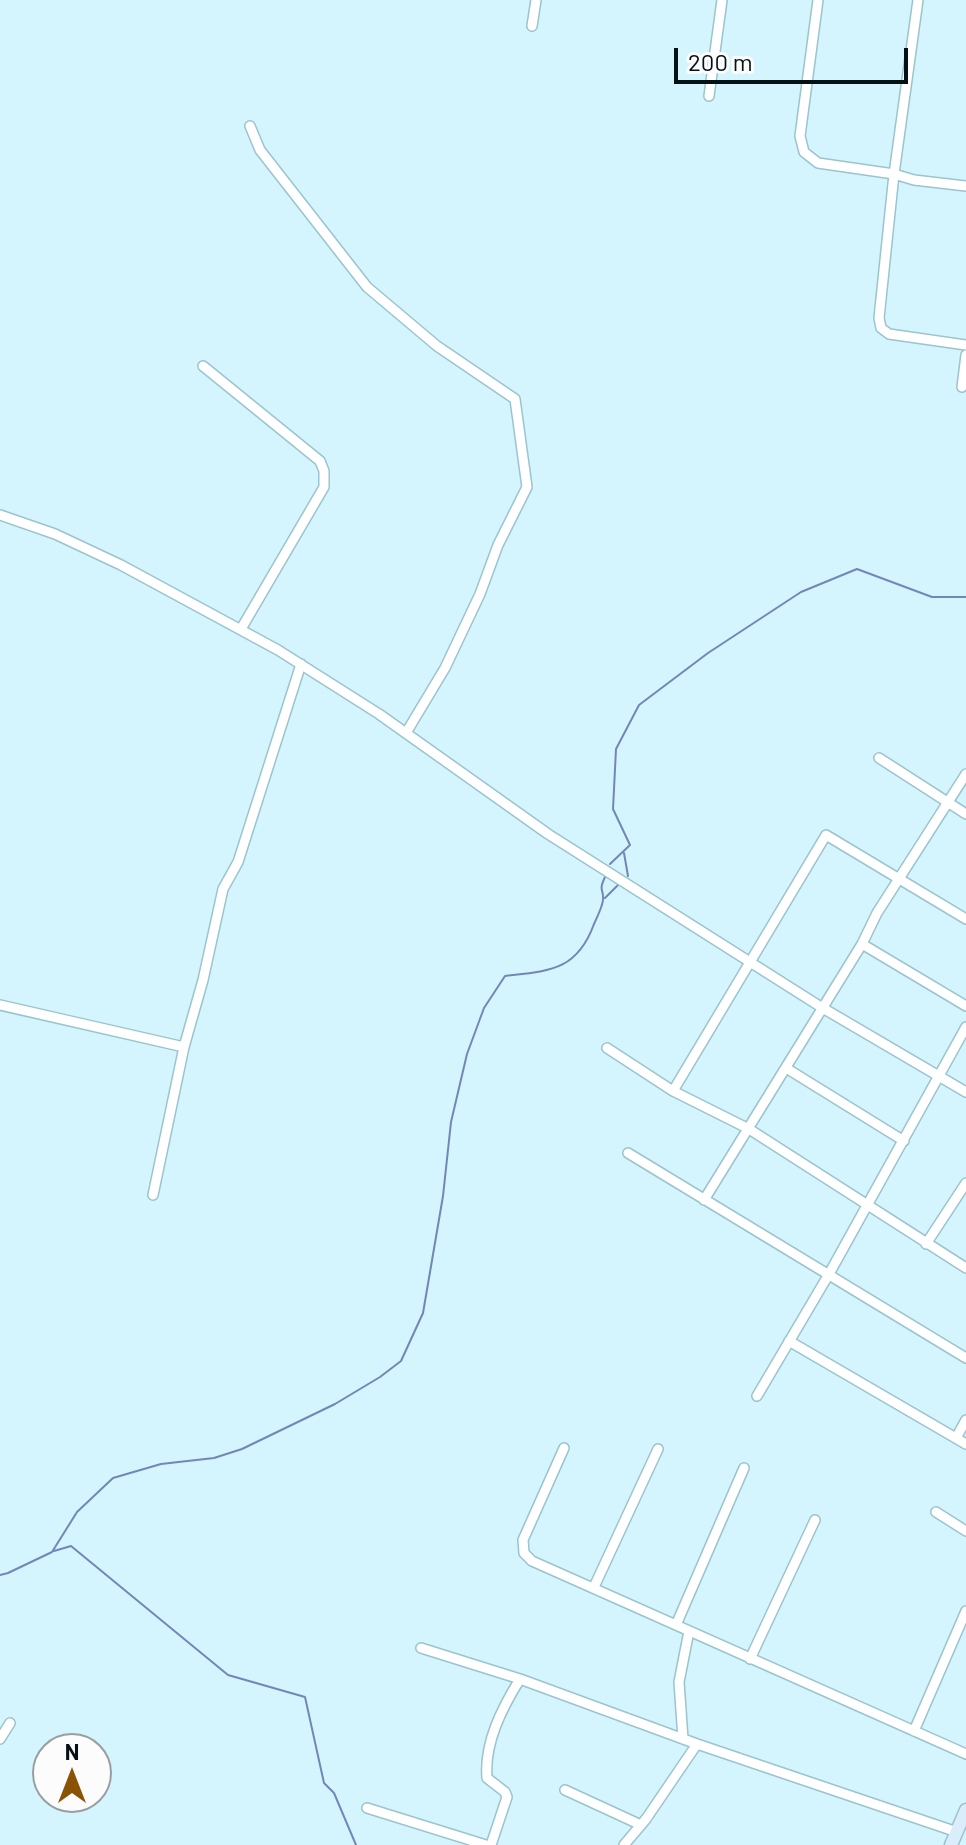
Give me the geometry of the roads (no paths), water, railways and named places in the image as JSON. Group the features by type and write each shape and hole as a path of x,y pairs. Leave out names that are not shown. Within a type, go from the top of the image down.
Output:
{"street":[{"path":"532,26 536,0"},
{"path":"709,96 722,0"},
{"path":"818,0 800,136 801,147 807,156 818,163 966,186"},
{"path":"918,0 894,174 879,318 881,328 889,334 966,345"},
{"path":"250,126 260,150 367,287 437,346 515,399 527,487 498,545 480,594 445,668 406,733"},
{"path":"962,387 966,355"},
{"path":"203,366 320,461 324,471 324,487 241,629"},
{"path":"0,515 55,534 121,565 301,664 406,733 548,834 821,1007 966,1092"},
{"path":"153,1195 184,1047 223,889 238,862 301,664"},
{"path":"879,758 966,814"},
{"path":"704,1200 862,944 877,913 966,774"},
{"path":"673,1091 826,835 966,919"},
{"path":"862,944 966,1006"},
{"path":"0,1005 184,1047"},
{"path":"757,1396 829,1274 966,1027"},
{"path":"607,1048 673,1091 749,1129 966,1268"},
{"path":"786,1068 904,1141"},
{"path":"628,1153 966,1358"},
{"path":"926,1244 966,1183"},
{"path":"789,1341 966,1444"},
{"path":"956,1438 966,1420"},
{"path":"564,1448 523,1540 524,1553 532,1561 966,1754"},
{"path":"594,1587 658,1449"},
{"path":"676,1625 744,1468"},
{"path":"936,1512 966,1531"},
{"path":"750,1659 815,1520"},
{"path":"914,1731 966,1611"},
{"path":"683,1739 679,1682 689,1631"},
{"path":"421,1648 520,1679 697,1744 961,1827"},
{"path":"367,1808 488,1845 507,1797 487,1778 486,1770 495,1728 505,1703 520,1679"},
{"path":"0,1739 10,1723"},
{"path":"624,1845 697,1744"},
{"path":"565,1790 641,1825"},
{"path":"951,1845 966,1810"}],"waterway":[{"path":"610,864 630,845 613,809 616,749 639,705 708,653 801,592 857,569 932,597 966,597"},
{"path":"624,853 628,876"},
{"path":"0,1575 52,1552 77,1512 113,1478 161,1464 214,1458 242,1449 335,1404 401,1361 423,1313 443,1196 451,1122 467,1054 484,1008 505,976 560,966 579,951 602,906 605,877"},
{"path":"605,898 618,885"},
{"path":"54,1551 71,1546 228,1675 305,1697 324,1783 334,1793 356,1845"}]}
